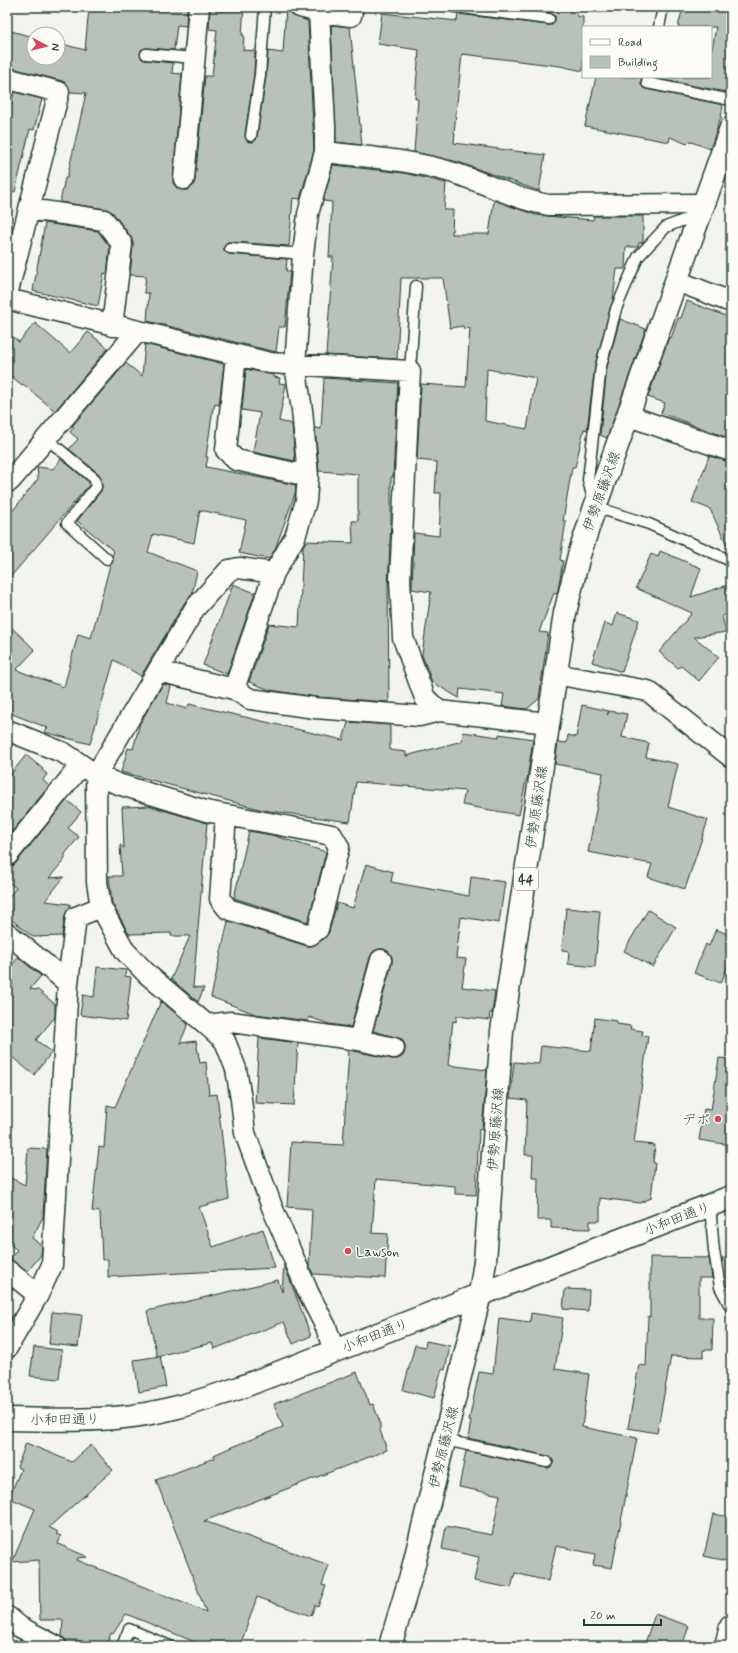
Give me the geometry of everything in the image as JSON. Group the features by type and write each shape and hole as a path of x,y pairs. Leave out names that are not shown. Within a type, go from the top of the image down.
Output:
{"main road":[{"name":"伊勢原藤沢線","path":"390,1646 412,1572 480,1294 485,1261 502,1031 565,613 579,555 595,507 629,416 731,128"},
{"name":"小和田通り","path":"7,1420 78,1420 115,1418 155,1413 198,1402 238,1388 731,1197"},
{"path":"726,1646 731,1626"}],"street":[{"path":"184,179 199,7"},
{"path":"300,7 319,12 351,16 353,7"},
{"path":"234,689 274,573 294,537 306,501 308,476 302,410 294,365 303,254 308,214 324,152 325,126 319,12"},
{"path":"7,295 59,92 13,80"},
{"path":"324,152 391,159 453,173 532,202 549,205 702,209"},
{"path":"29,209 104,220 122,244 112,326"},
{"path":"677,281 731,302"},
{"path":"7,299 112,326 270,363 410,371 400,580 403,638 425,698 438,711"},
{"path":"10,481 138,331"},
{"path":"236,355 226,450 236,460 308,476"},
{"path":"629,416 731,451"},
{"path":"7,856 89,770 158,671 195,608 228,570 239,568 274,573"},
{"path":"158,671 234,689 250,699 315,708 420,716 438,711 548,723"},
{"path":"555,674 648,691 731,757"},
{"path":"7,730 64,753 89,770 118,784 206,811 332,835 338,847 318,929 310,935 228,909 220,899 226,815"},
{"path":"89,770 97,882 101,907 124,951 147,974 225,1041 236,1069 241,1099 244,1133 275,1214 308,1292 326,1327 334,1351"},
{"path":"7,1348 38,1295 52,1265 68,983 76,917 101,907"},
{"path":"7,933 68,983"},
{"path":"359,1040 380,960"},
{"path":"208,1025 231,1022 359,1040 394,1048"},
{"path":"7,1270 38,1295"},
{"path":"7,1613 20,1627 56,1646"}],"lane":[{"path":"251,136 260,75 265,7"},
{"path":"455,7 483,9 549,19"},
{"path":"659,26 663,7"},
{"path":"146,54 195,58"},
{"path":"648,78 647,83 731,100"},
{"path":"702,209 666,227 638,257 616,309 601,366 588,480 595,507 649,524 731,561"},
{"path":"230,248 303,254"},
{"path":"410,371 416,286"},
{"path":"46,438 95,479 96,487 67,523 107,559"},
{"path":"710,1206 714,1250 720,1287 731,1308"},
{"path":"445,1440 547,1462"},
{"path":"122,1646 129,1629 170,1646"}],"building":[{"path":"89,7 187,7 186,26 177,25 174,50 146,48 141,50 140,54 142,59 145,60 173,63 172,73 182,74 173,183 177,188 188,190 193,186 195,180 205,76 212,76 217,30 209,29 210,7 244,7 242,35 244,35 243,50 255,51 254,74 245,135 247,141 250,142 256,140 257,137 268,51 283,53 286,7 289,7 292,15 308,21 314,150 300,199 293,198 289,246 227,242 224,247 224,251 229,254 287,259 286,271 290,271 285,327 279,327 276,352 147,321 149,293 144,293 146,276 130,275 133,245 131,237 113,213 106,209 60,202 65,178 67,178 86,93 70,92 67,84 62,81 7,68 7,30 26,35 26,66 66,66 66,45 85,50"},
{"path":"506,7 578,7 577,16 583,17 582,71 560,66 462,54 454,133 454,143 545,155 539,191 458,162 414,152 418,99 415,99 419,50 378,44 382,13 457,21 458,14 552,25 555,20 555,16 550,13"},
{"path":"683,7 731,7 731,67 726,92 654,78 712,78 712,49 716,27 678,26"},
{"path":"331,25 350,27 362,145 336,142"},
{"path":"596,78 641,78 641,85 645,89 723,105 721,118 717,125 718,126 710,149 689,141 687,144 670,137 669,142 585,126"},
{"path":"14,92 42,99 34,130 30,129 15,192 7,191 7,121"},
{"path":"333,165 404,173 446,183 444,210 453,210 452,234 489,234 494,200 536,215 593,220 594,216 643,216 643,242 639,243 638,247 626,247 625,269 617,269 613,300 595,365 587,430 584,429 575,467 572,467 563,521 566,521 560,560 563,561 558,590 557,594 554,593 539,632 548,633 539,699 527,709 502,706 504,694 460,689 459,698 432,682 422,655 431,592 412,589 414,533 439,536 441,493 435,493 437,462 417,460 421,384 466,387 470,328 464,329 463,326 450,328 443,278 401,278 397,359 326,355 333,257 329,257 332,202 323,201","holes":["487,369 536,378 527,429 485,421"]},
{"path":"45,223 98,231 110,247 107,274 104,273 98,306 33,291"},
{"path":"687,301 731,318 731,439 661,413 665,403 648,397 669,337 671,338 678,318 681,318"},
{"path":"620,319 646,329 607,438 600,435 607,367"},
{"path":"35,323 70,353 88,332 108,348 55,411 23,384 22,385 7,373 7,332 19,342"},
{"path":"145,344 224,364 219,405 215,404 213,408 206,467 296,485 295,494 275,549 269,559 239,553 246,520 200,510 194,543 153,534 148,552 197,571 192,594 185,602 141,676 114,660 90,744 44,732 48,728 7,712 7,623 35,650 16,670 64,687 78,634 91,638 110,565 113,560 112,556 114,551 77,521 101,491 102,486 99,474 69,449 78,439 70,432 74,427 72,426 126,363 142,376"},
{"path":"246,369 274,375 274,377 280,378 279,383 286,384 279,421 292,424 295,461 253,452 260,413 242,410"},
{"path":"324,378 398,383 393,477 391,477 388,587 389,702 316,697 270,690 249,682 269,624 299,627 303,546 306,541 353,543 352,521 358,521 358,474 319,471 315,428 321,429"},
{"path":"709,456 731,462 731,554 710,509 692,502"},
{"path":"61,459 89,482 89,485 7,581 7,518 38,479 37,467 53,469"},
{"path":"660,551 701,568 691,597 731,584 731,613 722,616 726,632 694,637 719,657 699,681 681,666 678,668 659,652 692,613 636,588 651,554 658,557"},
{"path":"233,584 255,593 227,674 203,665"},
{"path":"617,613 639,620 622,672 592,662 605,623 613,626"},
{"path":"163,684 171,686 167,703 187,709 189,704 343,740 348,722 390,725 390,750 406,752 406,756 462,741 463,732 499,737 499,734 533,739 527,780 519,815 462,805 465,791 356,782 350,822 263,810 121,772 128,748 133,749 140,723"},
{"path":"582,705 609,711 607,715 610,711 627,714 622,737 649,743 646,757 678,764 668,807 708,820 685,889 648,877 652,864 588,852 603,773 555,764 558,742 567,743 568,735 576,737"},
{"path":"26,755 47,774 43,780 49,786 7,838 7,779"},
{"path":"67,800 81,812 68,828 79,837 65,854 65,859 49,878 64,877 45,901 70,904 70,908 65,915 62,936 33,937 7,916 7,899 16,888 7,881 7,867 11,867 16,863"},
{"path":"149,806 207,823 193,987 204,988 198,1002 171,979 190,936 171,936 171,933 129,934 112,903 109,876 122,876 120,845 124,848 122,807"},
{"path":"249,831 272,835 326,852 308,922 234,898"},
{"path":"366,864 393,872 391,882 469,896 471,877 505,882 499,923 461,917 456,958 466,959 462,987 495,991 492,1013 490,1013 489,1020 457,1016 456,1022 453,1021 448,1065 487,1070 482,1130 479,1129 476,1195 455,1194 455,1186 376,1179 372,1233 388,1234 385,1278 313,1274 309,1265 312,1209 287,1207 291,1142 343,1145 349,1050 392,1059 398,1059 403,1056 405,1051 405,1045 402,1039 373,1031 392,963 392,957 389,952 384,949 378,949 373,952 370,957 351,1027 329,1024 309,1017 308,1021 255,1014 211,997 228,921 307,946 312,946 325,938 329,932 337,903 353,908"},
{"path":"566,908 600,911 595,967 568,964 569,951 562,950"},
{"path":"648,910 676,927 653,967 624,951"},
{"path":"716,929 731,936 731,958 721,983 694,973 706,944 709,946"},
{"path":"18,957 41,976 30,989 38,990 55,1004 55,1017 36,1040 52,1052 34,1075 7,1053 7,972"},
{"path":"97,967 126,970 125,976 131,977 126,1021 80,1015 83,995 94,997"},
{"path":"161,1001 188,1024 180,1043 196,1041 200,1063 206,1062 209,1095 217,1094 229,1199 199,1207 213,1247 263,1229 275,1268 108,1277 108,1259 102,1260 100,1212 92,1211 99,1147 104,1148 107,1105 115,1107"},
{"path":"595,1018 617,1021 617,1024 631,1026 630,1029 643,1031 642,1035 648,1036 634,1143 655,1145 653,1162 655,1163 651,1198 640,1203 600,1198 600,1221 590,1221 590,1229 551,1228 551,1220 537,1220 538,1178 532,1178 533,1155 525,1155 527,1100 510,1098 514,1062 539,1064 541,1046 591,1051"},
{"path":"259,1038 298,1043 294,1105 255,1103"},
{"path":"719,1058 731,1059 731,1145 699,1140 704,1109 711,1110"},
{"path":"28,1148 47,1149 43,1217 32,1238 42,1246 41,1255 27,1272 10,1259 17,1250 7,1242 7,1176 25,1185"},
{"path":"650,1257 709,1258 712,1278 699,1278 699,1318 713,1318 712,1350 703,1350 703,1357 671,1356 657,1433 628,1428 639,1365 646,1366 648,1316 650,1317"},
{"path":"722,1258 731,1258 731,1278 725,1278"},
{"path":"284,1264 311,1336 293,1344 284,1322 214,1349 212,1343 157,1356 147,1311 278,1280 282,1292"},
{"path":"7,1285 13,1289 7,1296"},
{"path":"565,1289 589,1290 588,1311 563,1309"},
{"path":"52,1312 82,1315 78,1347 49,1344"},
{"path":"531,1313 563,1318 555,1369 589,1374 582,1427 637,1438 612,1568 593,1565 595,1554 556,1546 548,1581 515,1573 511,1588 474,1581 479,1557 442,1549 446,1526 492,1535 500,1495 459,1487 466,1451 546,1468 549,1468 553,1464 553,1460 548,1456 468,1438 471,1421 469,1421 479,1372 493,1374 499,1318 530,1322"},
{"path":"426,1341 450,1346 445,1370 442,1369 434,1398 403,1390 415,1345 425,1347"},
{"path":"34,1347 62,1350 59,1379 30,1376"},
{"path":"160,1356 166,1387 139,1392 134,1360"},
{"path":"357,1372 370,1405 373,1404 380,1422 380,1430 387,1450 204,1521 329,1565 322,1585 326,1586 318,1606 315,1605 311,1616 257,1597 240,1646 205,1646 126,1614 113,1634 111,1633 106,1646 93,1646 77,1640 66,1640 62,1637 63,1620 40,1620 39,1560 12,1562 35,1509 9,1498 21,1469 17,1467 26,1443 72,1462 91,1445 113,1470 49,1527 58,1532 56,1534 61,1536 58,1544 88,1557 78,1558 77,1560 206,1612 156,1480 214,1458 214,1455 234,1446 283,1427 274,1404"},
{"path":"713,1514 731,1517 731,1541 727,1561 704,1556"},
{"path":"655,1614 689,1626 682,1646 644,1646"}],"place":[{"name":"デポ","path":"718,1119"},
{"name":"Lawson","path":"348,1251"}]}
